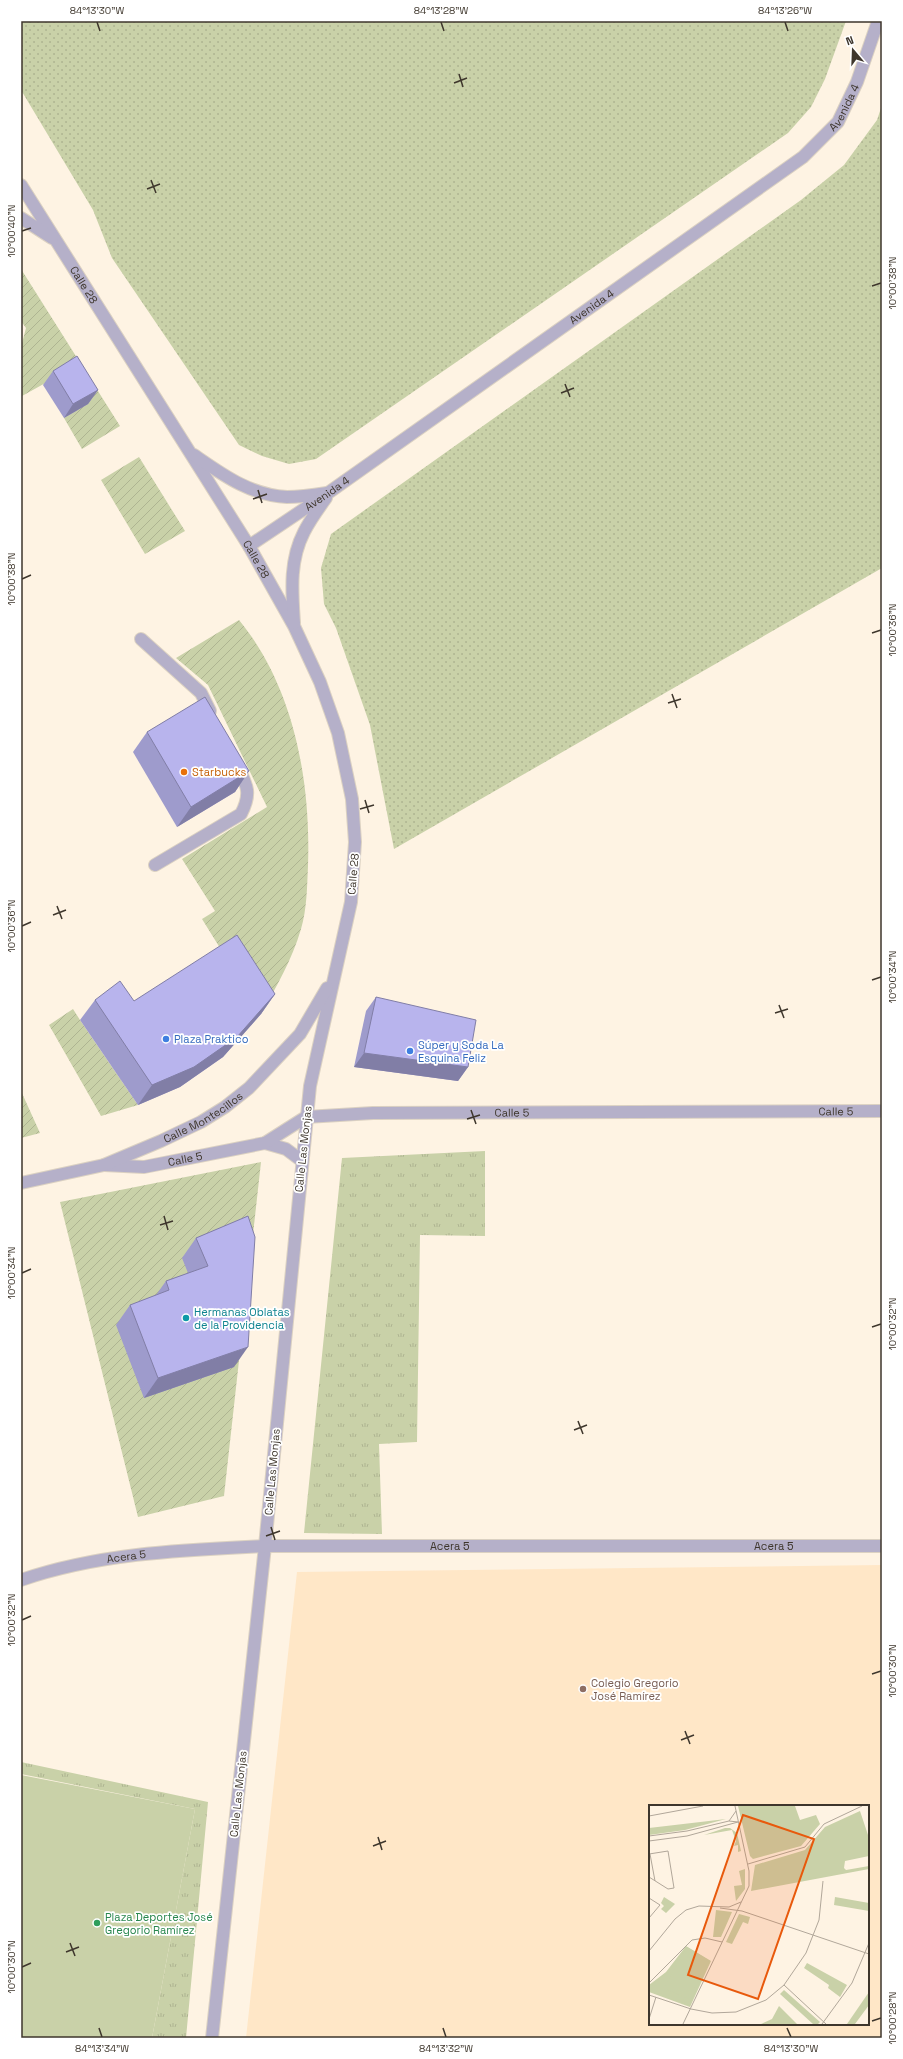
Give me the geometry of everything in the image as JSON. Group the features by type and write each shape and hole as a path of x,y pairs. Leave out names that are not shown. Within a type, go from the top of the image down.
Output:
{"street":[{"name":"Avenida 4","path":"249,546 328,493 803,157 838,122 857,82 878,21"},
{"name":"Calle 28","path":"21,185 249,546 294,626 320,682 338,733 352,799 356,842 351,902 333,978"},
{"path":"21,218 55,240"},
{"path":"189,452 230,480 260,493 287,497 328,493"},
{"path":"294,626 291,582 295,556 303,533 328,493"},
{"path":"141,639 202,693 216,722"},
{"path":"155,865 241,814 248,801 247,786 233,757"},
{"name":"Calle Las Monjas","path":"212,2038 265,1546 306,1117 310,1086 333,978"},
{"name":"Calle Montecillos","path":"21,1183 104,1165 201,1122 225,1107 249,1088 300,1034 333,978"},
{"name":"Calle 5","path":"104,1165 144,1167 265,1143 306,1117 373,1113 882,1111"},
{"path":"265,1143 286,1149 302,1161"},
{"name":"Acera 5","path":"21,1580 45,1572 133,1555 171,1550 265,1546 882,1546"}],"shaded area":[{"name":"Colegio Gregorio José Ramírez","path":"882,1565 882,2038 246,2038 297,1572"}],"green space":[{"path":"21,21 846,21 825,79 811,107 788,133 316,459 289,464 262,456 239,445 112,258 93,210 21,90"},
{"path":"882,105 882,568 394,849 370,725 336,628 324,604 321,568 331,534 801,200 844,165 877,120"},
{"path":"21,269 120,426 82,449 64,418 87,404 67,371 22,396 21,394 21,347 26,328 21,321"},
{"path":"139,457 185,531 145,554 101,480"},
{"path":"239,620 258,646 286,705 302,768 308,834 306,898 301,929 288,962 261,1014 202,919 215,911 182,859 267,807 208,685 176,658"},
{"path":"73,1009 138,1105 101,1116 49,1025"},
{"path":"21,1091 40,1133 21,1138"},
{"path":"485,1151 485,1236 420,1235 417,1442 379,1444 382,1534 304,1533 342,1158"},
{"path":"261,1162 224,1496 138,1517 60,1202"},
{"path":"21,1762 208,1802 186,2038 152,2038 195,1809 21,1774"},
{"name":"Plaza Deportes José Gregorio Ramírez","path":"21,1775 195,1809 152,2038 21,2038"}],"building":[{"path":"77,356 98,390 73,404 53,371"},
{"path":"205,697 249,771 191,807 147,732"},
{"name":"Plaza Praktico","path":"237,935 275,994 237,1037 194,1067 152,1085 95,1000 120,981 134,1001"},
{"name":"Súper y Soda La Esquina Feliz","path":"376,997 476,1020 468,1067 364,1053"},
{"name":"Hermanas Oblatas de la Providencia","path":"248,1216 255,1237 248,1347 158,1378 130,1305 169,1290 166,1281 208,1266 196,1238"}],"place":[{"name":"Starbucks","path":"184,772"},
{"name":"Plaza Praktico","path":"166,1039"},
{"name":"Súper y Soda La Esquina Feliz","path":"410,1051"},
{"name":"Hermanas Oblatas de la Providencia","path":"186,1318"},
{"name":"Colegio Gregorio José Ramírez","path":"583,1689"},
{"name":"Plaza Deportes José Gregorio Ramírez","path":"97,1923"}]}
